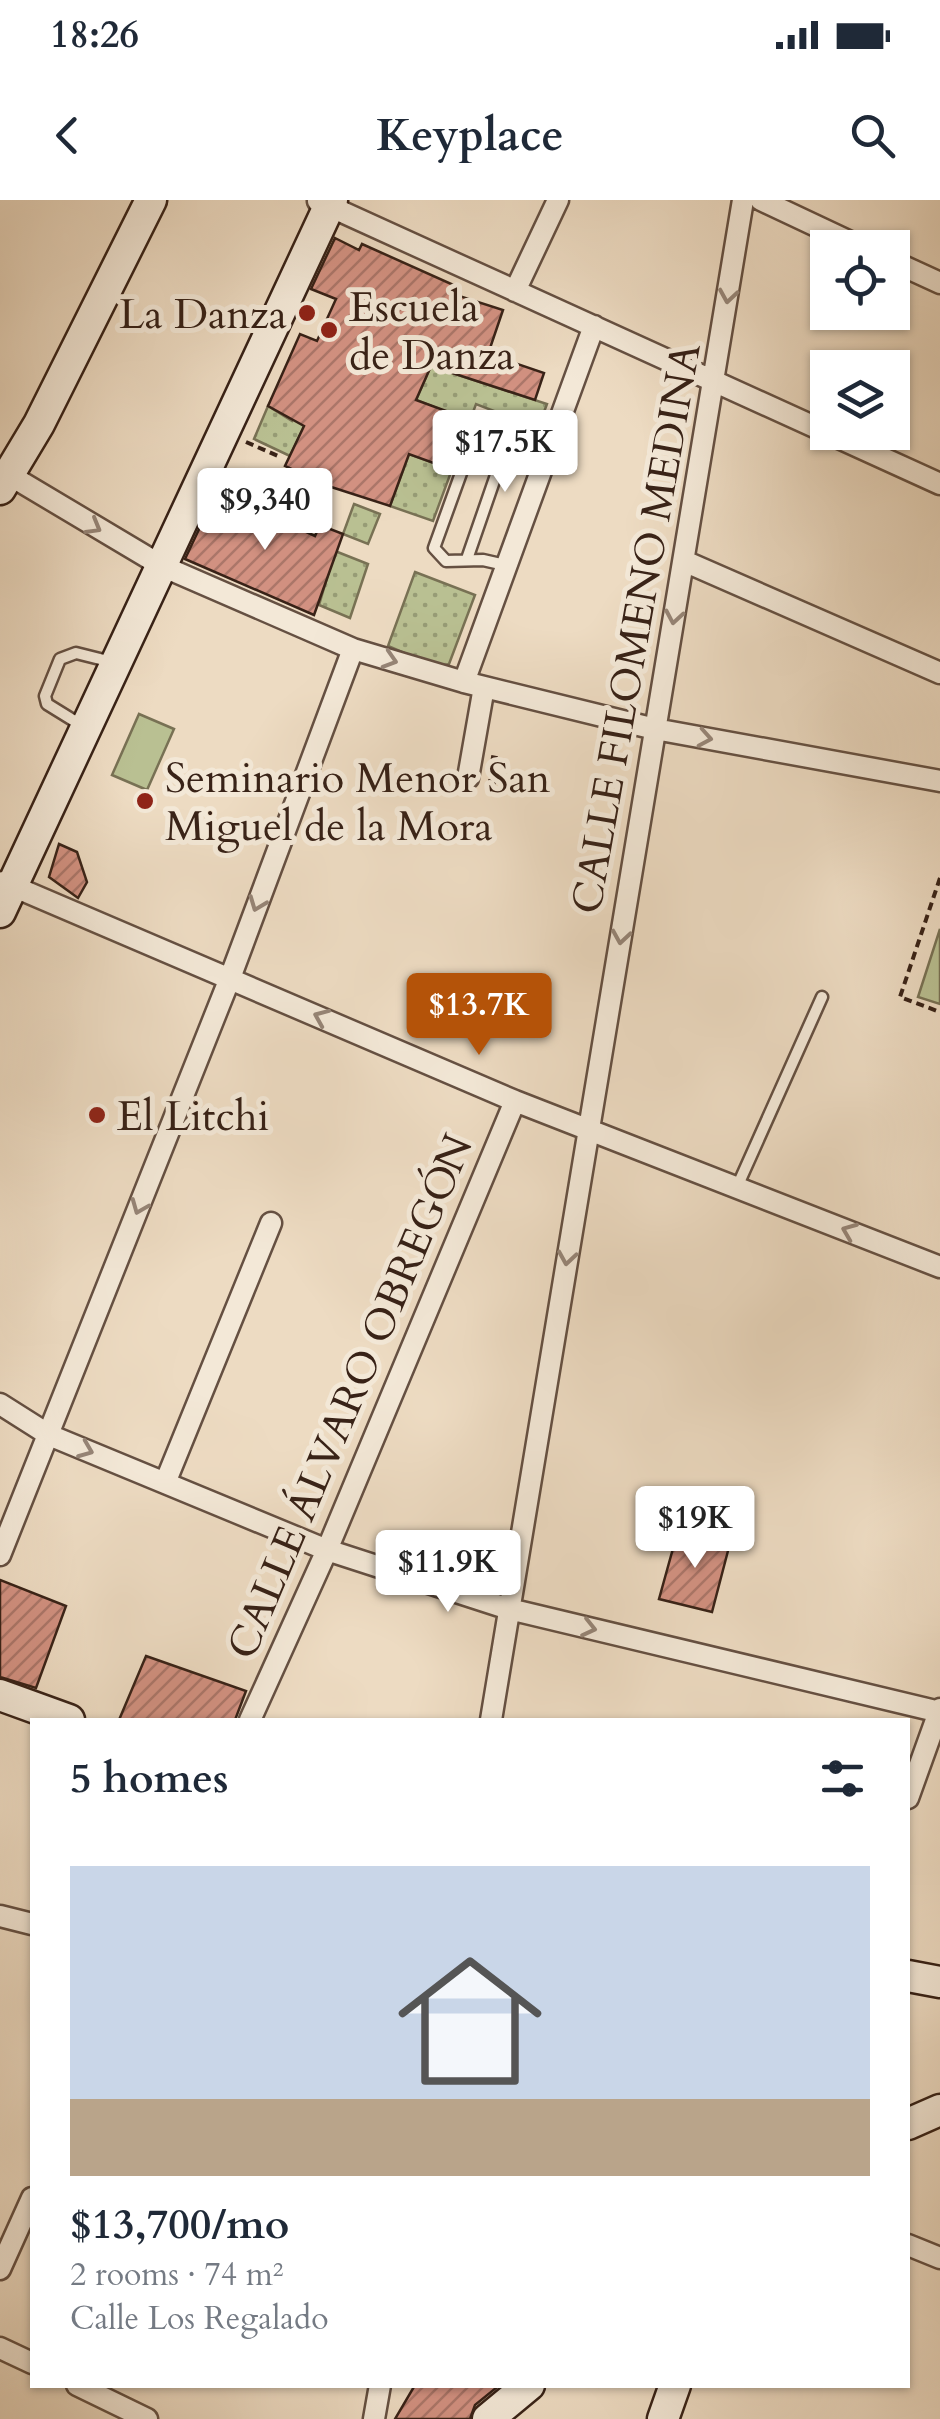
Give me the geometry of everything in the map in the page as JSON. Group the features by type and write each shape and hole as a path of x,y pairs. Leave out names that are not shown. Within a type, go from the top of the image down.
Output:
{"street":[{"path":"150,200 4,478 162,566 353,649 655,729 940,781"},
{"path":"516,291 558,200"},
{"name":"CALLE FILOMENO MEDINA","path":"490,1718 744,200"},
{"path":"760,200 824,230"},
{"path":"940,484 326,202 225,433 4,893 230,978 515,1101 940,1267"},
{"path":"910,269 940,283"},
{"path":"468,778 474,684 505,566 594,326"},
{"path":"684,562 940,673"},
{"path":"0,1555 230,978 353,649"},
{"name":"CALLE ÁLVARO OBREGÓN","path":"251,1718 328,1550 515,1101"},
{"path":"164,1483 271,1223"},
{"path":"0,1404 49,1435 328,1550 509,1609 940,1711 910,1793"},
{"path":"0,1694 63,1718"},
{"path":"0,1916 30,1924"},
{"path":"910,1976 940,1982"},
{"path":"910,2123 940,2110"},
{"path":"0,2269 30,2202"},
{"path":"910,2246 940,2258"},
{"path":"0,2348 30,2362"},
{"path":"83,2388 147,2419"},
{"path":"374,2419 379,2388"},
{"path":"488,2419 525,2388"},
{"path":"664,2419 674,2388"}],"lane":[{"path":"467,559 504,452 499,440 486,435 473,440 434,548 446,561 467,559 505,566"},
{"path":"86,728 48,704 46,696 60,658 76,653 116,664"},
{"path":"737,1187 822,997"}],"path":[{"path":"225,433 278,456"},
{"path":"940,878 900,997 940,1012"}],"green space":[{"path":"431,366 547,404 538,428 476,404 433,521 390,506 409,454 439,465 457,416 416,400"},
{"path":"311,377 325,383 290,456 254,439 268,406 292,421"},
{"path":"354,504 380,514 368,544 343,534"},
{"path":"335,551 368,564 350,618 319,605"},
{"path":"415,572 475,595 449,664 439,668 388,646"},
{"path":"139,714 174,729 147,790 112,775"},
{"path":"940,929 940,1004 918,997"}],"building":[{"path":"335,238 359,250 362,244 458,287 456,295 503,310 488,354 544,373 535,400 431,366 416,400 457,415 439,465 409,454 390,506 325,485 285,466 304,426 268,406 300,334 317,341 336,299 311,289"},
{"path":"217,491 315,536 320,525 343,534 314,615 185,559"},
{"path":"59,844 77,852 87,882 78,898 49,877"},
{"path":"697,1529 716,1534 714,1543 729,1547 712,1612 659,1599 677,1534 694,1539"},
{"path":"0,1580 66,1606 36,1688 0,1677"},
{"path":"146,1656 246,1691 236,1718 120,1718"},
{"path":"413,2388 496,2388 475,2405 470,2419 395,2419"}],"place":[{"name":"La Danza","path":"307,313"},
{"name":"Escuela de Danza","path":"329,330"},
{"name":"Seminario Menor San Miguel de la Mora","path":"145,801"},
{"name":"El Litchi","path":"97,1115"}]}
